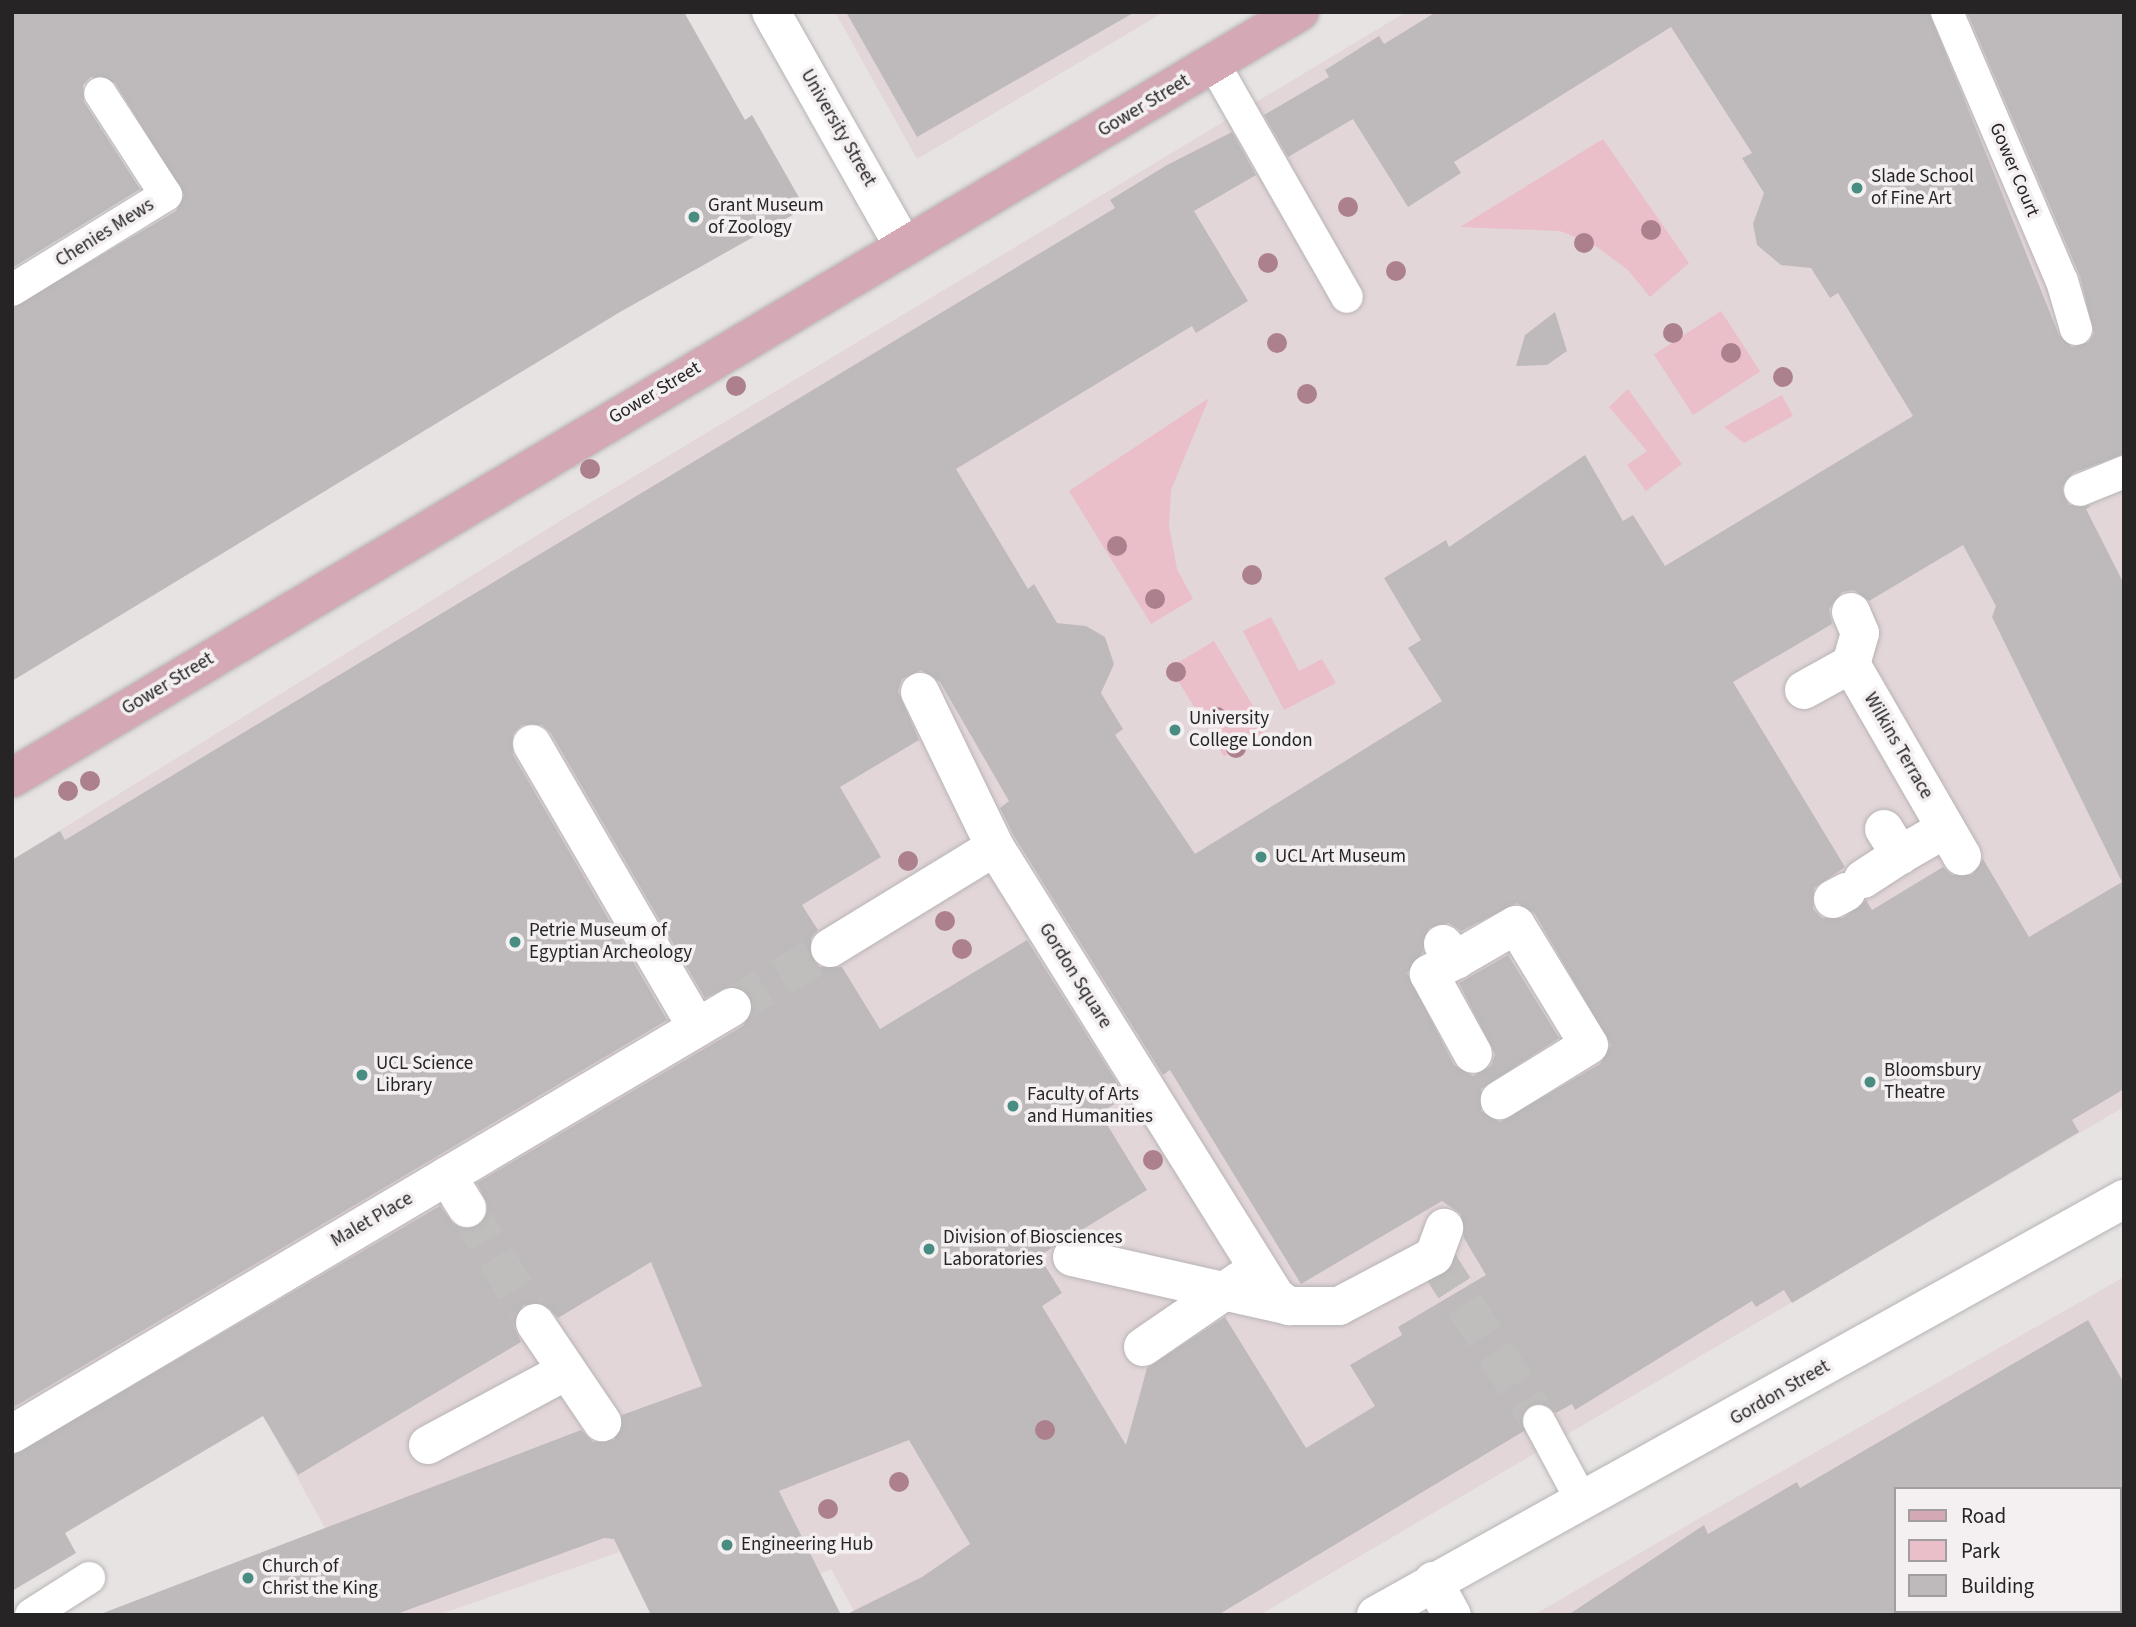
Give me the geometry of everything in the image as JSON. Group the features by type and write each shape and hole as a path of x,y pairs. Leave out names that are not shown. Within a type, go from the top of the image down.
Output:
{"main road":[{"name":"Gower Street","path":"12,778 1300,12"}],"street":[{"name":"University Street","path":"771,12 904,246"},
{"name":"Wilkins Terrace","path":"1804,690 1854,636 1953,842 1892,842 1848,890"},
{"name":"Gordon Square","path":"920,692 995,847 1243,1278 1289,1306 1339,1306 1434,1256 1444,1228"},
{"path":"532,744 697,1028"},
{"path":"830,948 995,847"},
{"path":"1516,925 1588,1027 1589,1045 1494,1090 1429,974 1450,952 1516,925"},
{"name":"Malet Place","path":"12,1434 732,1007"},
{"path":"447,1175 467,1208"},
{"name":"Gordon Street","path":"1433,1581 1580,1497 1663,1460 2124,1199"},
{"path":"1072,1257 1243,1278"},
{"path":"1143,1347 1243,1278"},
{"path":"535,1323 565,1372 602,1422"},
{"path":"429,1445 565,1372"},
{"path":"1376,1615 1433,1581 1452,1615"}],"lane":[{"name":"Gower Court","path":"1947,12 2062,281 2076,329"},
{"path":"1214,64 1347,297"},
{"name":"Chenies Mews","path":"12,290 166,195 100,93"},
{"path":"2080,490 2124,472"},
{"path":"1539,1421 1580,1497"},
{"path":"31,1615 89,1578"}],"shaded area":[{"path":"835,12 1164,12 917,159"},
{"name":"University College London","path":"1406,12 2124,12 2124,1107 1260,1615 856,1615 831,1569 782,1591 651,1615 620,1552 438,1615 373,1615 263,1416 65,1533 12,1591 12,860 560,521"},
{"path":"2124,1277 2124,1615 1534,1615 1703,1516"}],"green space":[{"path":"1603,139 1689,263 1650,297 1628,270 1593,244 1560,231 1460,227"},
{"path":"1721,311 1760,371 1693,415 1654,355"},
{"path":"1628,389 1682,464 1646,491 1627,465 1647,451 1609,407"},
{"path":"1782,395 1793,416 1744,443 1724,427"},
{"path":"1209,398 1171,490 1169,526 1177,569 1193,599 1151,624 1069,491"},
{"path":"1271,617 1299,671 1322,659 1336,683 1284,710 1243,631"},
{"path":"1214,641 1268,730 1224,756 1170,667"}],"building":[{"path":"12,12 684,12 745,120 752,115 805,208 620,312 12,681 12,308 176,211 184,195 115,83 91,77 83,85 84,102 140,189 12,268"},
{"path":"846,12 1135,12 917,137"},
{"name":"University College London","path":"1436,12 1929,12 2059,335 2072,347 2089,342 2094,333 2080,276 1967,12 2124,12 2124,454 2073,473 2062,488 2069,505 2091,506 2086,509 2124,584 2124,1089 2072,1120 2079,1132 1792,1303 1784,1290 1756,1307 1752,1301 1575,1410 1572,1404 1556,1413 1548,1405 1530,1405 1521,1420 1524,1431 1218,1615 845,1615 922,1577 970,1544 909,1440 779,1491 841,1615 651,1615 614,1539 604,1538 394,1615 98,1615 581,1430 593,1442 614,1440 622,1415 702,1386 651,1262 558,1318 544,1303 523,1305 513,1324 521,1342 298,1475 263,1416 65,1533 76,1553 12,1591 12,1456 440,1206 456,1227 478,1227 489,1208 477,1183 743,1026 754,1007 750,995 732,985 705,998 551,733 542,725 522,725 513,734 513,755 667,1020 12,1408 12,860 60,831 65,840 1115,208 1110,200 1167,165 1232,132 1256,175 1194,211 1248,301 1196,333 1192,326 956,469 1028,589 1034,584 1057,623 1086,626 1105,637 1114,664 1101,693 1123,729 1115,735 1195,854 1442,701 1408,648 1421,640 1384,578 1446,540 1449,547 1585,455 1623,521 1633,515 1665,566 1913,416 1838,293 1830,298 1811,268 1781,265 1757,245 1753,224 1764,193 1742,158 1752,153 1671,27 1454,162 1461,173 1408,207 1353,119 1288,157 1264,115 1329,77 1325,70 1379,36 1384,44","holes":["1963,545 1996,606 1992,617 2122,882 2029,937 1983,859 1972,875 1952,875 1943,867 1872,910 1866,900 1843,918 1822,918 1813,909 1814,888 1845,867 1733,682 1832,624 1829,609 1842,592 1854,590 1869,601","921,670 940,682 1009,801 1000,808 1014,836 1163,1075 1170,1070 1301,1284 1442,1201 1461,1214 1464,1238 1486,1275 1398,1327 1402,1335 1350,1365 1375,1406 1306,1448 1225,1317 1147,1368 1126,1445 1042,1306 1062,1293 1039,1256 1147,1190 1100,1113 1126,1097 1027,940 880,1029 842,967 820,967 811,959 811,938 818,930 802,905 881,857 840,787 919,740 898,691 902,679","1517,903 1535,914 1611,1045 1600,1064 1500,1122 1481,1111 1481,1089 1559,1038 1508,955 1459,983 1495,1054 1491,1066 1473,1076 1454,1065 1407,973 1423,952 1429,928 1449,923 1461,931"]},
{"path":"1555,312 1567,351 1547,365 1516,366 1525,335"},
{"path":"2088,1320 2124,1383 2124,1489 1895,1487 1896,1615 1568,1615 1704,1525 1708,1534 1797,1482 1800,1488"}],"tunnel":[{"path":"732,1007 830,948"},
{"path":"467,1208 535,1323"},
{"path":"1434,1256 1539,1421"}],"place":[{"name":"Slade School of Fine Art","path":"1857,188"},
{"name":"Grant Museum of Zoology","path":"694,217"},
{"name":"University College London","path":"1175,730"},
{"name":"UCL Art Museum","path":"1261,857"},
{"name":"Petrie Museum of Egyptian Archeology","path":"515,942"},
{"name":"UCL Science Library","path":"362,1075"},
{"name":"Bloomsbury Theatre","path":"1870,1082"},
{"name":"Faculty of Arts and Humanities","path":"1013,1106"},
{"name":"Division of Biosciences Laboratories","path":"929,1249"},
{"name":"Engineering Hub","path":"727,1545"},
{"name":"Church of Christ the King","path":"248,1578"}]}
